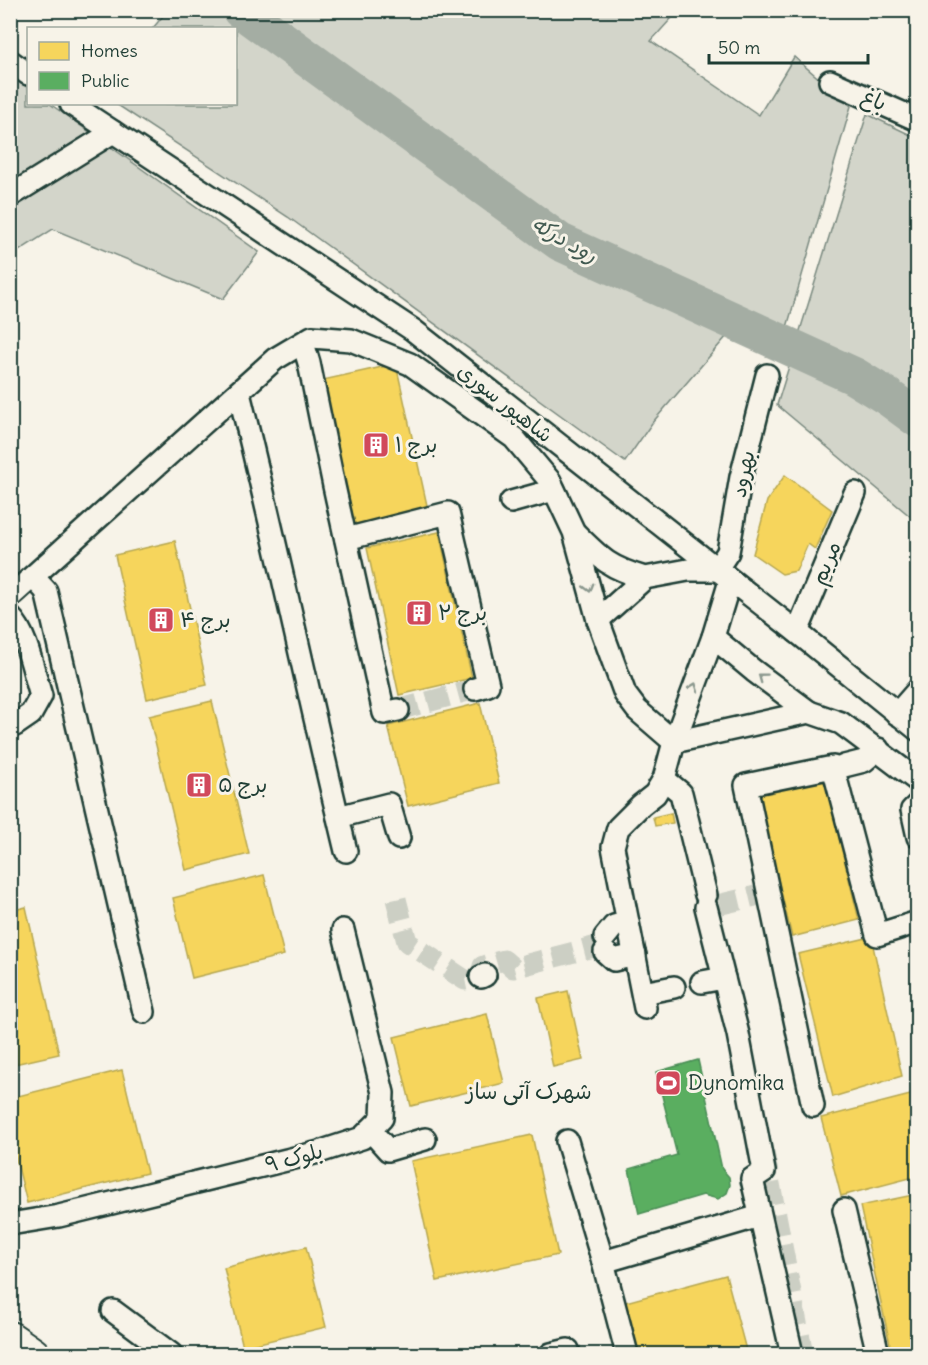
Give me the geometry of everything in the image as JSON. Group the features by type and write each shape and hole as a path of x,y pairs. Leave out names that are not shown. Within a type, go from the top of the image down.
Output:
{"highway":[{"path":"10,1338 33,1354"}],"street":[{"path":"10,61 27,73"},
{"name":"باغ","path":"830,81 918,120"},
{"name":"شاهپور سوری","path":"72,105 413,330 918,730"},
{"path":"10,196 113,132"},
{"path":"10,597 275,359 312,337 351,340 410,364 514,438 550,481 574,532 598,620 625,694 637,710 674,742 809,712"},
{"path":"303,343 384,713 398,710"},
{"name":"بهرود","path":"664,779 674,742 713,637 741,477 767,375"},
{"path":"239,393 270,515 346,851"},
{"path":"511,502 554,490"},
{"name":"مریم","path":"797,632 855,493"},
{"path":"346,539 448,513 488,685 475,689"},
{"path":"574,532 601,559 621,571 645,578 688,570 723,575"},
{"path":"33,577 46,591 144,1012"},
{"path":"598,620 645,578"},
{"path":"10,617 23,638 41,696 31,714 15,725"},
{"path":"713,637 809,712 842,723 918,780"},
{"path":"897,714 918,690"},
{"path":"844,766 864,761 878,749"},
{"path":"813,1106 746,786 833,767 877,935 918,922"},
{"path":"674,987 644,1000 613,847 618,828 655,794 664,779 681,793 738,1034 764,1171 752,1179 792,1354"},
{"path":"338,817 389,804 399,838"},
{"path":"918,804 912,810 918,837"},
{"path":"628,922 614,926 605,944 614,960 635,955"},
{"path":"343,930 384,1093 381,1118 370,1130 388,1150 425,1139"},
{"path":"702,982 724,978"},
{"name":"بلوک ۹","path":"10,1224 59,1216 319,1152 362,1138 370,1130"},
{"path":"567,1141 603,1262 627,1354"},
{"path":"844,1210 878,1354"},
{"path":"603,1262 753,1218"},
{"path":"113,1311 171,1354"},
{"path":"550,1354 568,1350 569,1354"}],"shaded area":[{"path":"679,10 651,41 759,115 794,57 851,106 779,355 727,336 652,423 625,462 288,217 118,105 237,105 237,27 154,27 167,11"},
{"path":"11,76 27,87 27,105 51,105 259,252 223,299 53,229 11,256"},
{"path":"867,114 917,138 917,522 777,405"}],"building: Homes":[{"name":"برج ۱","path":"396,364 428,510 355,526 323,380"},
{"path":"785,475 832,510 815,549 808,544 796,571 782,574 753,554 767,501"},
{"name":"برج ۲","path":"439,532 472,678 399,695 367,548"},
{"name":"برج ۴","path":"175,541 207,685 147,699 115,555"},
{"name":"برج ۵","path":"212,701 249,854 186,870 149,716"},
{"path":"480,703 499,783 408,806 388,726"},
{"path":"824,776 859,920 792,937 757,793"},
{"path":"671,813 673,823 655,826 653,817"},
{"path":"264,875 284,955 192,978 173,898"},
{"path":"26,907 59,1054 10,1065 10,911"},
{"path":"871,937 902,1076 833,1097 798,954"},
{"path":"568,991 583,1060 553,1067 538,998"},
{"path":"487,1014 504,1083 411,1106 394,1037"},
{"path":"122,1070 147,1173 27,1203 10,1134 10,1098"},
{"path":"918,1093 918,1176 841,1196 821,1118"},
{"path":"532,1135 558,1255 437,1281 411,1161"},
{"path":"918,1194 918,1347 892,1353 860,1206"},
{"path":"306,1247 326,1327 243,1347 224,1268"},
{"path":"726,1275 747,1354 636,1354 622,1303"}],"building: Public":[{"path":"698,1060 722,1169 729,1177 730,1185 727,1193 718,1199 703,1195 639,1214 629,1169 677,1155 656,1072"}],"waterway":[{"name":"رود درکه","path":"241,10 560,242 854,376 918,419"}],"tunnel":[{"path":"398,710 475,689"},
{"path":"713,927 709,907 768,893"},
{"path":"396,899 407,942 465,980 481,977 483,966 504,960 513,968 597,946 605,937"},
{"path":"764,1153 803,1354"}],"place":[{"name":"برج ۱","path":"376,445"},
{"name":"برج ۲","path":"419,613"},
{"name":"برج ۴","path":"161,620"},
{"name":"برج ۵","path":"199,785"},
{"name":"Dynomika","path":"668,1083"}],"district":[{"name":"شهرک آتی ساز","path":"529,1091"}]}
